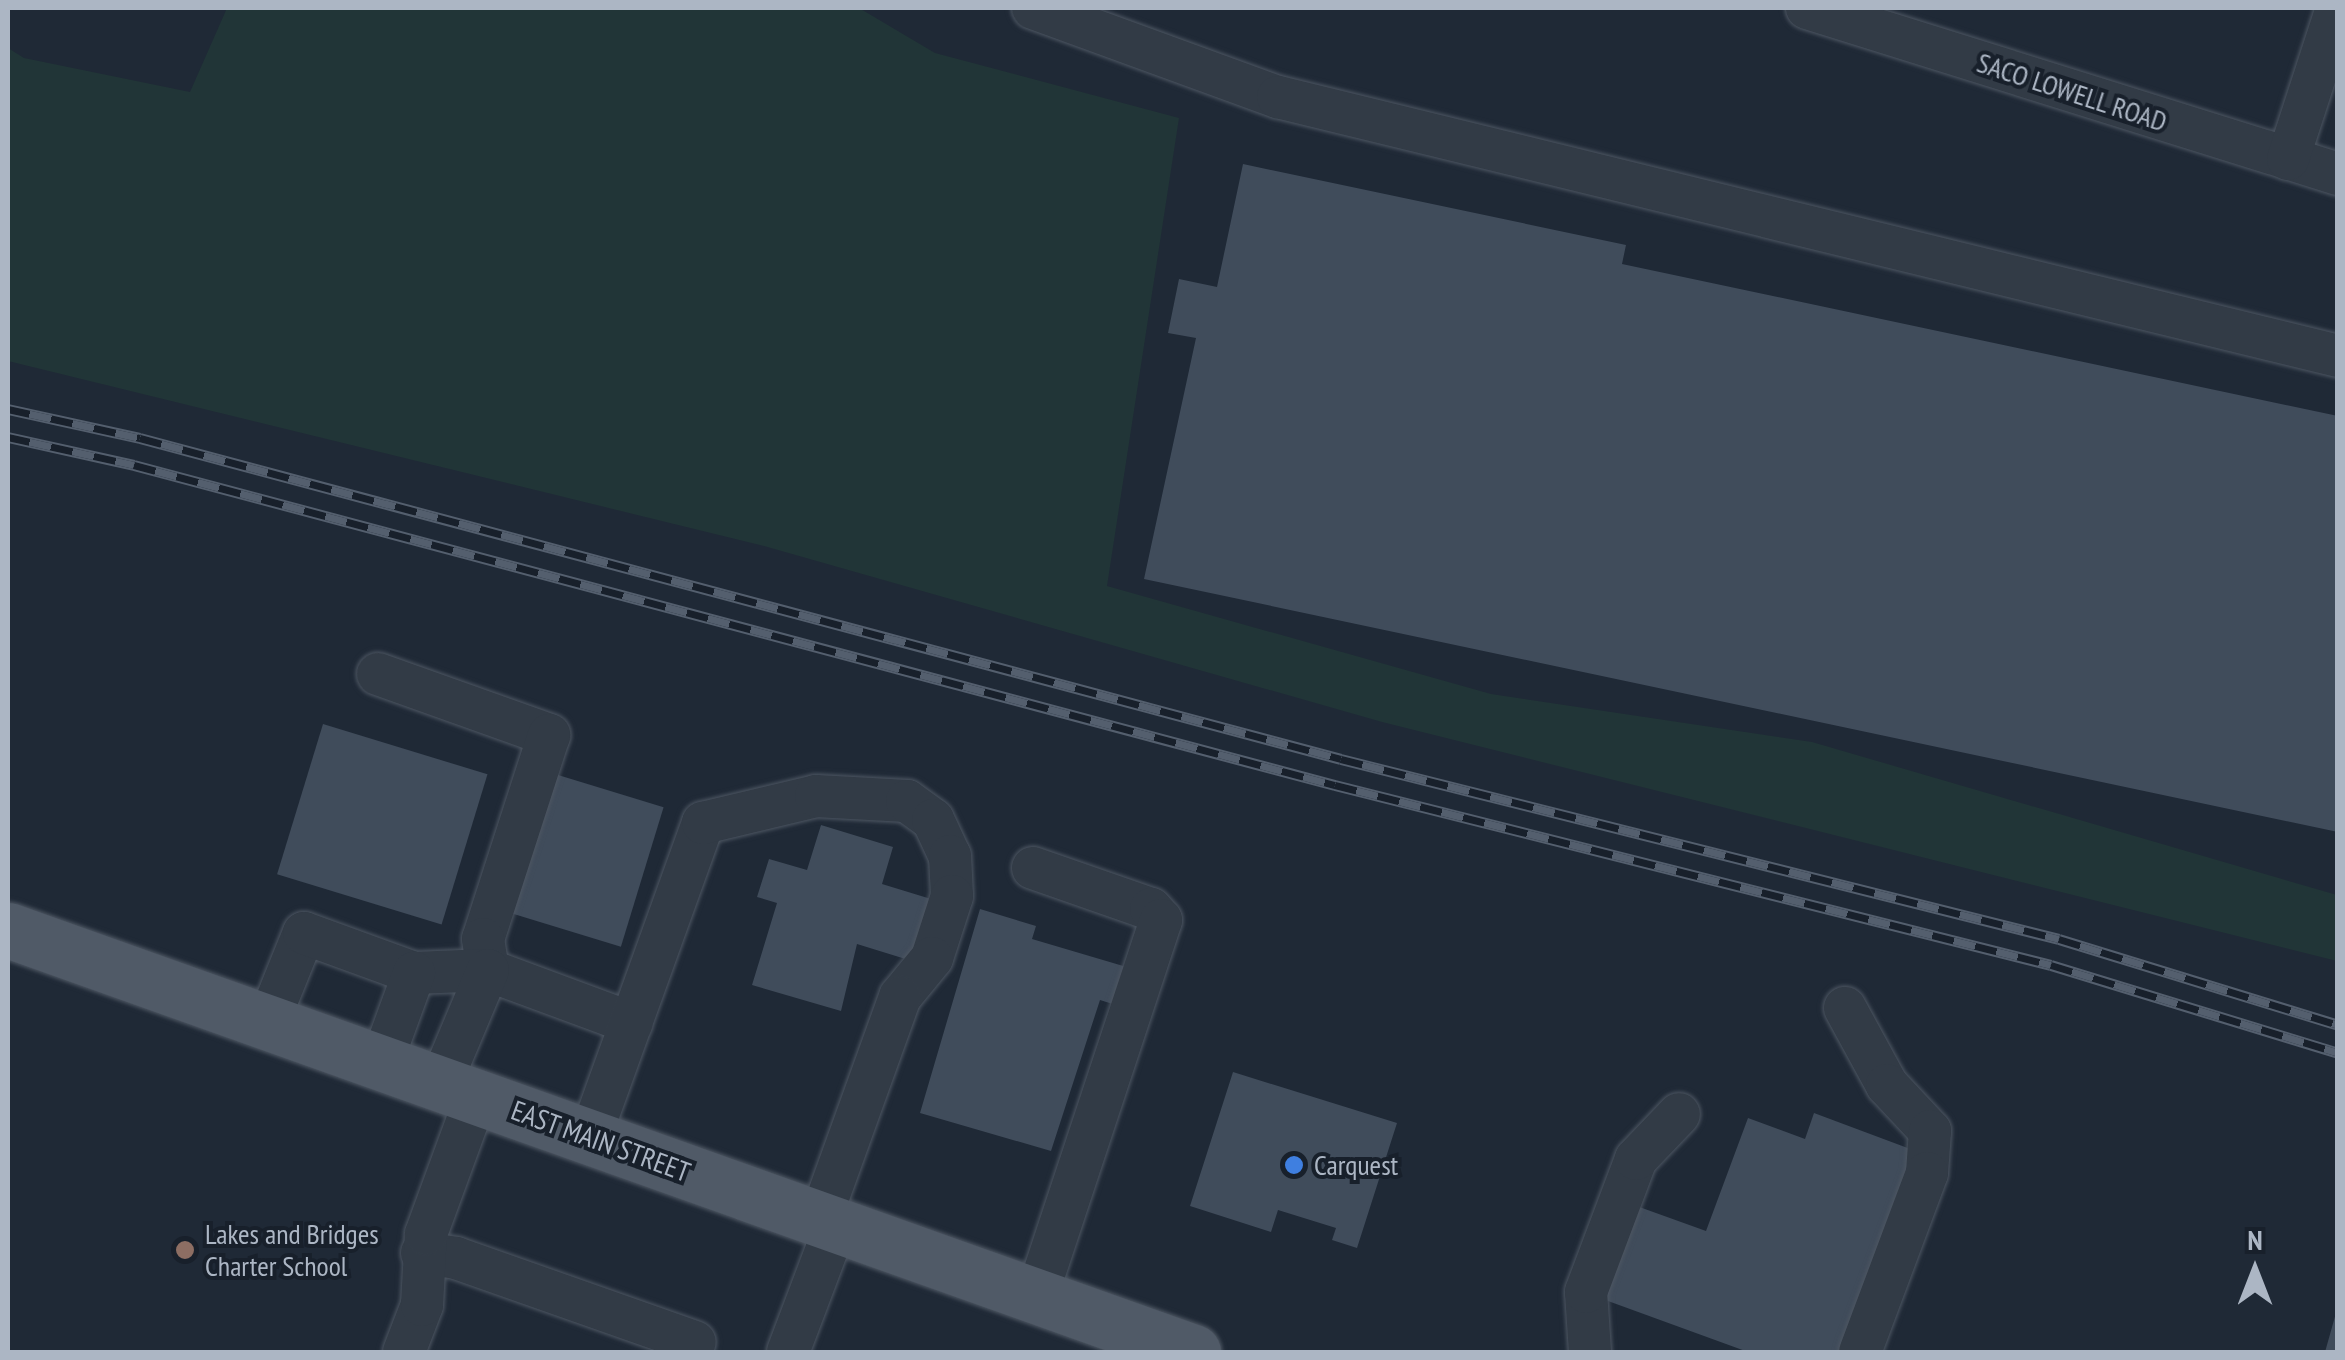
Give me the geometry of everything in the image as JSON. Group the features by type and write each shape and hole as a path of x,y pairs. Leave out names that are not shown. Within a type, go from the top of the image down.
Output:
{"main road":[{"name":"EAST MAIN STREET","path":"8,930 1192,1352"}],"street":[{"path":"1033,8 1278,97 2338,356"},
{"name":"SACO LOWELL ROAD","path":"1807,8 2338,174"},
{"path":"2288,158 2329,60 2337,8"},
{"path":"378,674 549,735 483,940 488,970 422,1253 422,1305 404,1352"},
{"path":"590,1138 704,823 740,810 848,794 908,801 933,820 950,856 952,896 932,958 900,997 788,1352"},
{"path":"1033,868 1152,909 1161,920 1036,1297"},
{"path":"268,1022 304,933 414,972 488,970 631,1022"},
{"path":"382,1061 414,972"},
{"path":"1845,1008 1887,1084 1930,1131 1927,1173 1860,1352"},
{"path":"1590,1352 1586,1292 1592,1275 1636,1158 1678,1114"},
{"path":"422,1253 456,1258 695,1342"}],"green space":[{"path":"227,8 859,8 935,53 1179,118 1107,586 1491,694 1812,742 2337,895 2337,961 1382,722 764,546 8,361 8,48 24,58 190,92"}],"building":[{"path":"1243,164 1626,245 1622,264 2338,416 2338,832 1144,579 1196,338 1168,333 1179,279 1217,287"},
{"path":"323,724 487,774 442,924 277,874"},
{"path":"545,771 664,807 621,947 502,911"},
{"path":"821,825 893,847 882,884 931,899 912,961 857,944 841,1011 752,985 777,903 757,897 769,859 807,870"},
{"path":"980,909 1036,926 1032,939 1130,968 1119,1006 1100,1000 1051,1151 920,1113"},
{"name":"Carquest","path":"1233,1072 1397,1123 1357,1248 1332,1240 1336,1228 1278,1210 1271,1232 1190,1206"},
{"path":"1814,1113 1921,1153 1847,1352 1748,1352 1597,1297 1631,1204 1706,1231 1748,1118 1805,1139"},
{"path":"2336,1313 2338,1352 2325,1352"}],"railway":[{"path":"8,409 140,438 1341,759 2059,939 2338,1025"},
{"path":"8,437 134,465 1335,785 2051,965 2338,1053"}],"place":[{"name":"Carquest","path":"1294,1165"},
{"name":"Lakes and Bridges Charter School","path":"185,1250"}]}
